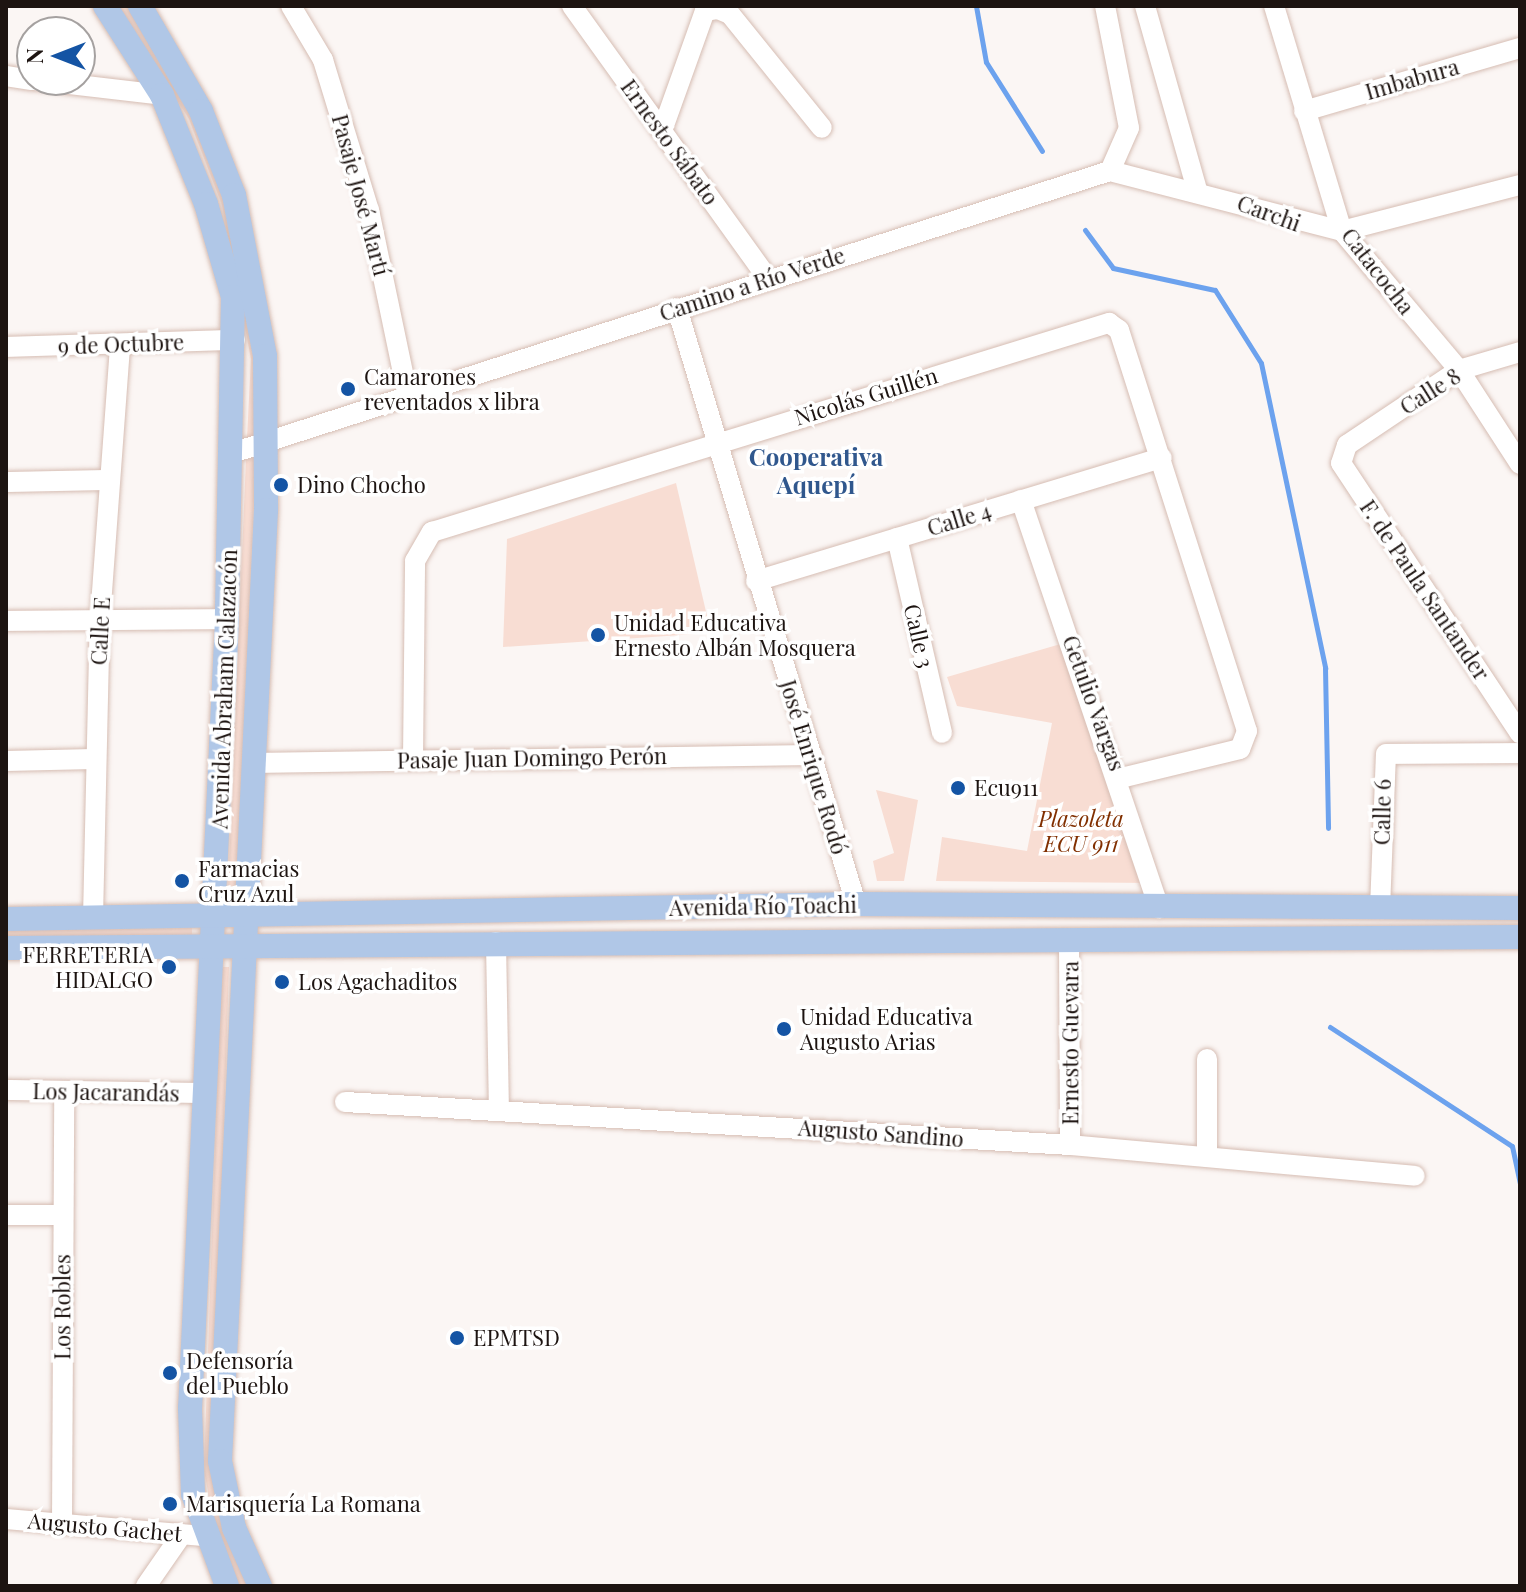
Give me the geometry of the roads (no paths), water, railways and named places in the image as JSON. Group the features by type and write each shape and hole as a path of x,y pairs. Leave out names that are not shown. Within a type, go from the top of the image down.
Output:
{"main road":[{"name":"Avenida Abraham Calazacón","path":"105,6 162,95 223,254 235,340 215,916 190,1408 193,1535 227,1586"},
{"name":"Avenida Abraham Calazacón","path":"140,6 201,111 234,195 257,286 267,440 220,1461 234,1528 260,1586"},
{"name":"Avenida Río Toachi","path":"6,919 856,904 1520,908"},
{"name":"Avenida Río Toachi","path":"6,948 213,948 496,942 1520,937"}],"street":[{"name":"Pasaje José Martí","path":"291,6 323,60 365,195 407,392"},
{"name":"Ernesto Sábato","path":"572,6 768,279"},
{"path":"1105,6 1129,128 1110,171"},
{"path":"1145,6 1197,190"},
{"name":"Catacocha","path":"1274,6 1342,231 1459,370 1520,464"},
{"path":"662,131 705,11 730,14 822,128"},
{"name":"Imbabura","path":"1304,111 1520,48"},
{"path":"96,87 162,95"},
{"name":"Camino a Río Verde","path":"232,453 407,392 1110,171"},
{"name":"Carchi","path":"1110,171 1197,190 1342,231"},
{"path":"1342,231 1520,185"},
{"name":"José Enrique Rodó","path":"677,308 713,443 856,904"},
{"name":"Nicolás Guillén","path":"413,759 415,561 432,532 1109,323 1119,330 1247,731 1240,749 1121,778"},
{"name":"9 de Octubre","path":"6,347 235,340"},
{"name":"Calle E","path":"93,918 94,759 100,619 120,345"},
{"name":"Calle 8","path":"1347,445 1459,370 1520,352"},
{"name":"F. de Paula Santander","path":"1347,445 1341,463 1520,733"},
{"name":"Calle 4","path":"756,581 1162,458"},
{"path":"6,482 108,480"},
{"name":"Getulio Vargas","path":"1021,500 1121,778 1159,908"},
{"name":"Calle 3","path":"897,538 942,733"},
{"path":"6,621 227,619"},
{"name":"Calle 6","path":"1380,909 1386,754 1520,753"},
{"name":"Pasaje Juan Domingo Perón","path":"252,763 812,755"},
{"path":"6,761 94,759"},
{"name":"Ernesto Guevara","path":"1069,941 1070,1145"},
{"path":"496,942 499,1109"},
{"path":"1207,1059 1207,1157"},
{"name":"Los Jacarandás","path":"6,1090 206,1093"},
{"name":"Los Robles","path":"62,1524 64,1091"},
{"name":"Augusto Sandino","path":"345,1102 1070,1145 1415,1176"},
{"path":"6,1215 63,1215"},
{"name":"Augusto Gachet","path":"6,1519 193,1535"},
{"path":"146,1586 193,1535"}],"waterway":[{"path":"976,6 986,62 1042,151"},
{"path":"1085,230 1113,268 1215,290 1261,363 1325,668 1328,828"},
{"path":"1330,1027 1512,1146 1520,1184"}],"place":[{"name":"Camarones reventados x libra","path":"348,389"},
{"name":"Dino Chocho","path":"281,485"},
{"name":"Unidad Educativa Ernesto Albán Mosquera","path":"598,635"},
{"name":"Ecu911","path":"958,788"},
{"name":"Farmacias Cruz Azul","path":"182,881"},
{"name":"FERRETERIA HIDALGO","path":"169,967"},
{"name":"Los Agachaditos","path":"282,982"},
{"name":"Unidad Educativa Augusto Arias","path":"784,1029"},
{"name":"EPMTSD","path":"457,1338"},
{"name":"Defensoría del Pueblo","path":"170,1373"},
{"name":"Marisquería La Romana","path":"170,1504"}],"district":[{"name":"Cooperativa Aquepí","path":"816,471"}],"park label":[{"name":"Plazoleta ECU 911","path":"1081,830"}]}
